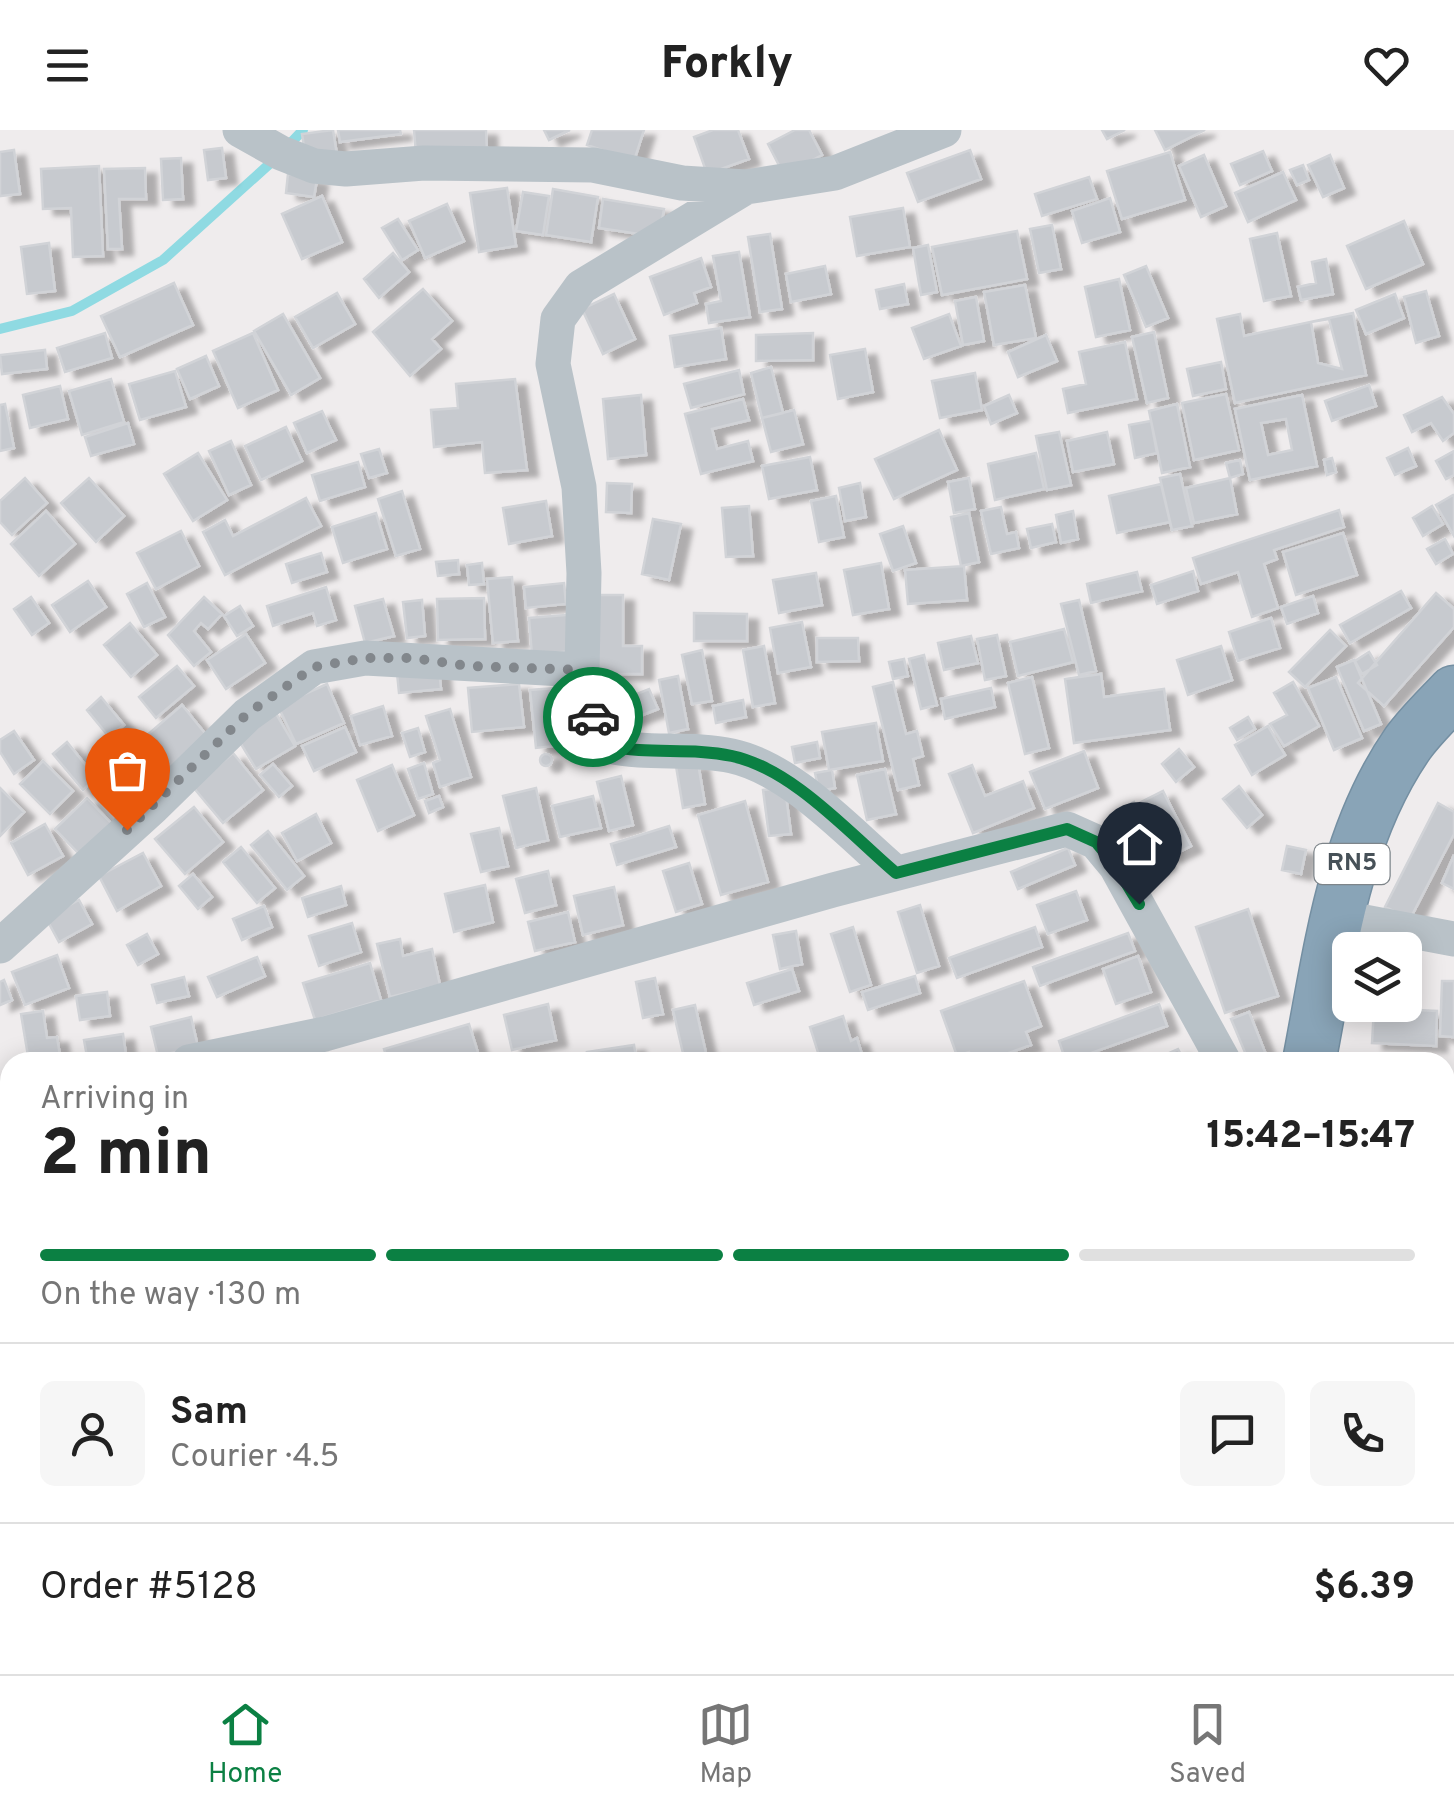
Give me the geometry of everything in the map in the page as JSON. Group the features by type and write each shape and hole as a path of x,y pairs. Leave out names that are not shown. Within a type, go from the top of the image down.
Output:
{"highway":[{"name":"RN5","path":"1311,1052 1338,916 1362,827 1408,742 1454,692"}],"street":[{"path":"240,130 314,166 346,169 424,163 592,165 682,183 746,187 836,172 944,130"},
{"path":"746,187 581,286 558,320 553,364 580,504 585,627 582,670 594,723 608,746 636,752 701,752 766,766 896,873"},
{"path":"0,946 247,714 314,667 365,658 412,658 468,666 582,670"},
{"path":"238,1052 325,1034 896,873 1067,829 1096,842 1116,866 1219,1052"},
{"path":"1338,916 1454,940"}],"building":[{"path":"333,130 337,155 306,159 302,134"},
{"path":"338,130 400,130 401,134 340,142"},
{"path":"414,130 486,130 487,151 416,154"},
{"path":"544,130 570,130 549,140"},
{"path":"592,130 644,130 634,161 587,145"},
{"path":"713,130 738,130 749,159 707,174 694,137"},
{"path":"795,130 809,130 822,155 784,175 768,144"},
{"path":"1102,130 1125,130 1107,139"},
{"path":"1155,130 1205,130 1165,150"},
{"path":"222,148 226,178 208,180 204,150"},
{"path":"14,150 20,194 0,196 0,152"},
{"path":"970,150 981,179 918,202 907,173"},
{"path":"1263,151 1272,171 1240,185 1231,164"},
{"path":"1170,152 1185,200 1122,219 1107,171"},
{"path":"1204,155 1226,206 1201,217 1179,166"},
{"path":"1330,155 1344,188 1323,197 1308,165"},
{"path":"181,158 183,199 163,200 161,159"},
{"path":"1303,165 1309,180 1297,185 1290,170"},
{"path":"99,166 103,256 73,257 71,208 43,209 41,169"},
{"path":"145,168 146,199 119,199 122,249 108,249 104,169"},
{"path":"1283,172 1296,200 1248,222 1235,193"},
{"path":"288,174 317,179 314,197 286,193"},
{"path":"1089,177 1097,199 1042,216 1035,194"},
{"path":"507,188 516,246 479,252 470,193"},
{"path":"553,189 598,197 591,242 546,235"},
{"path":"523,192 549,196 543,235 516,231"},
{"path":"322,196 342,242 302,259 282,214"},
{"path":"1110,198 1120,232 1082,243 1072,211"},
{"path":"603,199 664,209 659,237 599,228"},
{"path":"447,204 464,241 425,258 409,221"},
{"path":"903,208 910,247 857,256 850,217"},
{"path":"398,219 418,250 402,260 382,228"},
{"path":"1404,221 1423,264 1366,289 1347,246"},
{"path":"1052,225 1061,269 1039,273 1030,229"},
{"path":"1017,231 1027,279 942,295 932,247"},
{"path":"1277,233 1291,296 1264,301 1250,239"},
{"path":"770,234 782,309 760,312 748,237"},
{"path":"49,243 55,291 27,294 21,247"},
{"path":"928,245 937,292 921,295 913,248"},
{"path":"739,252 750,317 709,323 706,304 721,301 713,256"},
{"path":"393,253 409,272 379,298 364,279"},
{"path":"701,258 711,287 694,293 697,303 664,315 650,277"},
{"path":"1326,259 1333,294 1301,300 1298,287 1316,283 1312,262"},
{"path":"825,266 831,294 791,302 786,274"},
{"path":"1146,266 1168,318 1146,327 1124,275"},
{"path":"1119,279 1130,330 1096,337 1085,287"},
{"path":"174,283 193,325 120,357 101,316"},
{"path":"904,284 908,304 880,309 876,290"},
{"path":"1025,285 1036,338 994,345 984,292"},
{"path":"423,289 452,321 432,339 441,349 410,376 373,332"},
{"path":"1426,291 1439,336 1416,343 1404,297"},
{"path":"337,293 355,324 313,348 295,317"},
{"path":"614,294 635,339 603,354 582,309"},
{"path":"1395,294 1404,318 1366,334 1356,310"},
{"path":"976,297 984,341 963,345 955,301"},
{"path":"1353,313 1366,375 1235,403 1217,319 1240,314 1244,336"},
{"path":"283,314 320,378 291,395 254,331"},
{"path":"949,314 961,346 924,359 912,328"},
{"path":"1329,319 1342,369 1318,363 1311,322"},
{"path":"721,328 726,359 675,367 670,336"},
{"path":"1154,332 1168,398 1147,403 1132,337"},
{"path":"105,333 112,358 65,372 57,348"},
{"path":"253,333 278,390 238,408 213,351"},
{"path":"813,333 813,360 756,361 756,335"},
{"path":"1046,335 1057,361 1018,377 1008,352"},
{"path":"1125,342 1137,399 1068,413 1063,389 1086,384 1079,352"},
{"path":"865,349 873,392 838,399 830,355"},
{"path":"45,350 47,369 2,374 0,355"},
{"path":"206,356 219,386 190,399 177,369"},
{"path":"1221,362 1226,389 1193,396 1187,369"},
{"path":"771,367 783,413 762,418 751,373"},
{"path":"739,370 744,394 691,408 684,384"},
{"path":"175,371 186,407 140,420 129,384"},
{"path":"975,373 982,410 940,418 932,381"},
{"path":"111,379 124,422 82,435 69,391"},
{"path":"515,379 527,470 485,473 482,442 434,447 431,410 458,408 456,384"},
{"path":"1369,385 1376,406 1332,421 1325,401"},
{"path":"60,386 68,419 30,428 23,395"},
{"path":"1226,394 1239,450 1194,460 1182,403"},
{"path":"641,395 646,455 608,459 603,399"},
{"path":"1009,395 1017,413 991,424 984,406"},
{"path":"1302,395 1317,466 1250,480 1235,409","holes":["1286,419 1292,450 1268,455 1261,423"]},
{"path":"1442,397 1454,414 1454,433 1443,441 1431,423 1412,432 1404,415"},
{"path":"743,399 749,420 712,429 717,449 748,441 753,461 701,474 685,414"},
{"path":"5,404 14,448 0,451 0,405"},
{"path":"1177,404 1190,467 1162,473 1149,411"},
{"path":"794,410 803,444 771,452 762,418"},
{"path":"322,411 336,440 307,453 294,423"},
{"path":"1151,421 1157,453 1135,458 1129,425"},
{"path":"128,423 134,444 91,456 85,437"},
{"path":"286,427 302,461 261,480 245,446"},
{"path":"939,430 957,470 894,499 875,459"},
{"path":"1059,432 1071,485 1047,490 1036,436"},
{"path":"1107,432 1114,464 1073,472 1067,441"},
{"path":"231,441 251,485 229,495 209,451"},
{"path":"1408,448 1416,466 1395,475 1387,458"},
{"path":"379,449 387,473 369,478 361,454"},
{"path":"1454,451 1454,475 1446,479 1436,461"},
{"path":"198,453 227,500 193,521 164,474"},
{"path":"1036,453 1044,489 995,500 988,464"},
{"path":"810,457 817,490 769,499 762,466"},
{"path":"1332,458 1336,472 1327,475 1324,460"},
{"path":"1240,460 1243,474 1230,478 1226,463"},
{"path":"358,462 365,487 320,501 312,475"},
{"path":"1180,474 1192,526 1172,530 1160,478"},
{"path":"25,478 47,503 12,535 0,522 0,501"},
{"path":"89,478 124,516 96,542 61,503"},
{"path":"969,478 975,509 954,513 948,482"},
{"path":"1230,478 1237,514 1194,523 1186,488"},
{"path":"607,483 632,484 631,513 606,512"},
{"path":"860,483 866,517 845,521 839,488"},
{"path":"1161,484 1170,522 1117,533 1109,496"},
{"path":"402,491 420,549 396,556 378,499"},
{"path":"836,496 844,537 819,542 811,501"},
{"path":"1454,496 1454,536 1436,505"},
{"path":"306,498 321,526 225,575 203,532 225,520 233,536"},
{"path":"546,501 552,536 509,544 503,508"},
{"path":"749,506 753,556 726,557 722,508"},
{"path":"1432,506 1443,524 1423,536 1413,518"},
{"path":"1001,507 1007,534 1016,532 1019,548 991,554 981,511"},
{"path":"1339,510 1344,527 1274,550 1277,559 1264,564 1278,608 1252,617 1238,572 1201,584 1193,558"},
{"path":"46,511 75,544 39,576 11,544"},
{"path":"1073,511 1078,539 1061,543 1056,515"},
{"path":"376,513 387,549 343,563 332,527"},
{"path":"969,513 979,562 961,566 951,517"},
{"path":"653,519 681,524 669,580 642,574"},
{"path":"1052,524 1056,542 1031,548 1027,529"},
{"path":"903,526 916,563 893,571 880,534"},
{"path":"181,531 199,566 156,589 137,553"},
{"path":"1343,533 1357,575 1296,595 1283,552"},
{"path":"1445,539 1453,554 1436,564 1427,549"},
{"path":"321,553 327,572 292,583 286,564"},
{"path":"458,560 459,574 438,576 436,562"},
{"path":"482,563 484,584 469,585 467,565"},
{"path":"881,563 889,609 853,615 844,570"},
{"path":"964,566 967,600 908,604 905,570"},
{"path":"1193,571 1198,591 1157,604 1151,585"},
{"path":"1137,572 1142,591 1091,603 1087,584"},
{"path":"816,573 822,605 779,613 773,580"},
{"path":"512,577 518,641 493,643 487,579"},
{"path":"88,581 106,607 70,632 52,605"},
{"path":"147,583 165,617 144,627 127,594"},
{"path":"564,583 566,604 526,608 524,587"},
{"path":"326,587 336,620 317,626 313,613 273,626 267,606"},
{"path":"1401,591 1411,608 1350,643 1340,625"},
{"path":"1436,593 1454,609 1454,627 1384,706 1358,683"},
{"path":"592,595 623,595 623,646 642,646 642,674 592,674"},
{"path":"1313,596 1318,613 1287,624 1281,607"},
{"path":"31,597 49,623 32,635 14,609"},
{"path":"204,597 222,614 208,629 201,623 194,631 211,652 194,666 168,635"},
{"path":"484,598 485,639 438,640 437,599"},
{"path":"383,599 394,636 365,643 355,606"},
{"path":"422,600 425,636 407,638 403,602"},
{"path":"1079,600 1096,671 1079,675 1061,604"},
{"path":"240,606 253,626 237,636 224,616"},
{"path":"694,613 747,614 747,641 694,641"},
{"path":"578,614 582,650 532,655 529,618"},
{"path":"1271,618 1280,648 1238,661 1229,632"},
{"path":"802,622 811,667 778,673 770,628"},
{"path":"130,623 157,655 131,677 104,645"},
{"path":"1064,629 1073,662 1018,676 1010,642"},
{"path":"1330,630 1346,646 1305,687 1289,672"},
{"path":"246,634 265,663 226,689 207,660"},
{"path":"997,635 1006,676 985,680 977,639"},
{"path":"971,636 978,663 944,670 938,643"},
{"path":"817,638 858,638 859,661 817,662"},
{"path":"764,646 775,703 753,707 743,650"},
{"path":"1221,646 1232,680 1188,695 1177,660"},
{"path":"702,650 712,701 692,704 682,655"},
{"path":"1369,652 1377,665 1362,674 1355,661"},
{"path":"924,655 937,705 921,709 909,659"},
{"path":"904,659 908,676 893,679 889,662"},
{"path":"1354,660 1381,724 1364,731 1337,667"},
{"path":"177,666 194,686 156,718 139,697"},
{"path":"439,669 441,689 399,693 397,673"},
{"path":"1101,674 1104,697 1164,689 1170,730 1074,743 1065,679"},
{"path":"678,676 688,729 669,733 659,680"},
{"path":"1032,677 1049,748 1025,754 1008,683"},
{"path":"1336,677 1362,738 1334,750 1308,688"},
{"path":"893,682 906,734 917,731 923,756 913,759 919,785 898,790 873,687"},
{"path":"1293,682 1319,726 1284,746 1270,724 1287,715 1274,693"},
{"path":"327,684 344,723 296,744 278,706"},
{"path":"519,684 524,727 472,732 468,688"},
{"path":"569,687 574,744 536,748 530,690"},
{"path":"991,688 995,707 945,719 941,699"},
{"path":"649,689 658,709 611,727 604,707"},
{"path":"101,697 124,725 109,737 87,710"},
{"path":"743,700 746,717 716,723 713,706"},
{"path":"182,705 208,737 171,769 145,737"},
{"path":"383,706 392,736 360,745 351,716"},
{"path":"450,709 471,777 440,787 433,763 440,760 426,716"},
{"path":"274,710 295,746 256,769 235,734"},
{"path":"1248,717 1255,729 1237,740 1230,728"},
{"path":"876,723 883,761 829,770 822,732"},
{"path":"1268,726 1285,755 1252,775 1235,745"},
{"path":"345,727 356,752 314,771 302,746"},
{"path":"418,728 425,752 410,757 402,733"},
{"path":"14,731 34,760 14,774 0,752 0,740"},
{"path":"67,742 96,778 83,790 53,754"},
{"path":"817,742 820,758 795,763 792,747"},
{"path":"1179,749 1194,767 1176,782 1162,764"},
{"path":"1084,751 1098,788 1045,809 1030,772"},
{"path":"233,753 263,790 223,823 193,787"},
{"path":"546,754 552,760 546,766 540,760"},
{"path":"124,758 151,786 119,818 92,790"},
{"path":"43,761 73,791 50,814 20,784"},
{"path":"424,763 433,794 418,799 408,769"},
{"path":"698,763 705,804 683,808 676,766"},
{"path":"273,764 292,786 279,797 260,775"},
{"path":"392,765 414,815 378,831 357,780"},
{"path":"972,765 985,796 1023,781 1034,808 973,833 949,774"},
{"path":"885,769 896,814 867,820 857,775"},
{"path":"832,770 835,788 819,791 815,773"},
{"path":"621,776 633,825 609,831 597,782"},
{"path":"1239,786 1262,815 1247,828 1223,799"},
{"path":"0,788 24,812 0,836"},
{"path":"536,788 548,840 516,848 503,796"},
{"path":"785,788 791,834 769,836 763,790"},
{"path":"1163,791 1191,846 1169,857 1141,802"},
{"path":"439,796 443,807 429,813 425,801"},
{"path":"593,796 601,828 560,837 552,806"},
{"path":"87,798 114,826 82,857 55,829"},
{"path":"745,801 768,882 721,895 698,815"},
{"path":"1134,802 1165,863 1143,875 1112,814"},
{"path":"1438,803 1454,812 1454,834 1410,919 1385,907"},
{"path":"194,807 223,842 185,874 155,839"},
{"path":"316,814 331,843 297,861 282,833"},
{"path":"45,824 63,856 28,875 11,843"},
{"path":"669,826 676,847 617,865 611,844"},
{"path":"499,828 508,866 481,872 471,834"},
{"path":"268,831 304,876 287,890 251,845"},
{"path":"1287,846 1306,850 1301,874 1282,870"},
{"path":"241,847 275,888 257,903 223,862"},
{"path":"1068,848 1075,865 1018,889 1011,872"},
{"path":"143,853 161,886 117,911 99,876"},
{"path":"1454,855 1454,889 1442,883"},
{"path":"689,863 702,904 676,912 663,871"},
{"path":"548,871 556,905 525,913 516,879"},
{"path":"193,874 212,897 198,909 179,886"},
{"path":"485,885 493,922 454,932 445,894"},
{"path":"341,886 346,905 308,917 302,898"},
{"path":"614,887 623,925 583,935 574,896"},
{"path":"1076,891 1087,920 1048,934 1037,905"},
{"path":"79,900 92,924 59,942 46,918"},
{"path":"920,905 939,966 917,973 898,912"},
{"path":"264,906 272,927 242,940 233,919"},
{"path":"1248,909 1278,996 1225,1013 1196,927"},
{"path":"568,912 575,942 535,951 528,922"},
{"path":"352,923 361,952 319,966 309,936"},
{"path":"853,927 871,985 850,992 831,934"},
{"path":"1035,927 1042,947 957,978 949,958"},
{"path":"796,931 802,964 780,969 773,935"},
{"path":"1128,933 1135,951 1040,986 1033,967"},
{"path":"147,934 158,954 138,965 127,945"},
{"path":"400,939 403,956 432,949 440,985 390,997 377,944"},
{"path":"57,955 69,988 25,1005 12,972"},
{"path":"1138,956 1151,992 1116,1004 1103,969"},
{"path":"257,957 265,976 217,997 208,977"},
{"path":"370,963 381,1000 315,1020 303,983"},
{"path":"792,969 799,991 754,1005 747,983"},
{"path":"915,976 920,993 868,1010 862,992"},
{"path":"184,977 189,996 157,1003 152,985"},
{"path":"655,978 663,1014 643,1018 636,982"},
{"path":"4,980 12,1000 0,1005 0,982"},
{"path":"1024,981 1041,1026 1026,1032 1031,1045 1012,1052 956,1052 941,1011"},
{"path":"1442,981 1454,981 1454,1037 1440,1036"},
{"path":"107,992 110,1016 80,1020 76,996"},
{"path":"548,1004 556,1040 512,1050 504,1015"},
{"path":"1159,1004 1167,1026 1094,1052 1063,1052 1059,1041"},
{"path":"695,1005 706,1052 683,1052 673,1010"},
{"path":"1422,1010 1437,1011 1436,1046 1372,1043 1373,1022 1422,1022"},
{"path":"43,1011 47,1038 57,1037 59,1052 27,1052 21,1014"},
{"path":"1249,1012 1265,1052 1245,1052 1231,1019"},
{"path":"843,1016 851,1041 857,1038 861,1052 818,1052 810,1027"},
{"path":"191,1017 198,1047 157,1052 151,1027"},
{"path":"469,1024 478,1052 385,1052 384,1049"},
{"path":"123,1034 126,1052 86,1052 84,1040"},
{"path":"634,1045 635,1052 587,1052"}],"waterway":[{"path":"287,147 303,130"},
{"path":"0,329 72,311 163,260 275,159"}],"way so far":[{"path":"127,830 247,714 314,667 365,658 412,658 468,666 582,670 593,717"}],"route":[{"path":"593,717 608,746 636,752 701,752 766,766 896,873 1067,829 1096,842 1139,904"}]}
